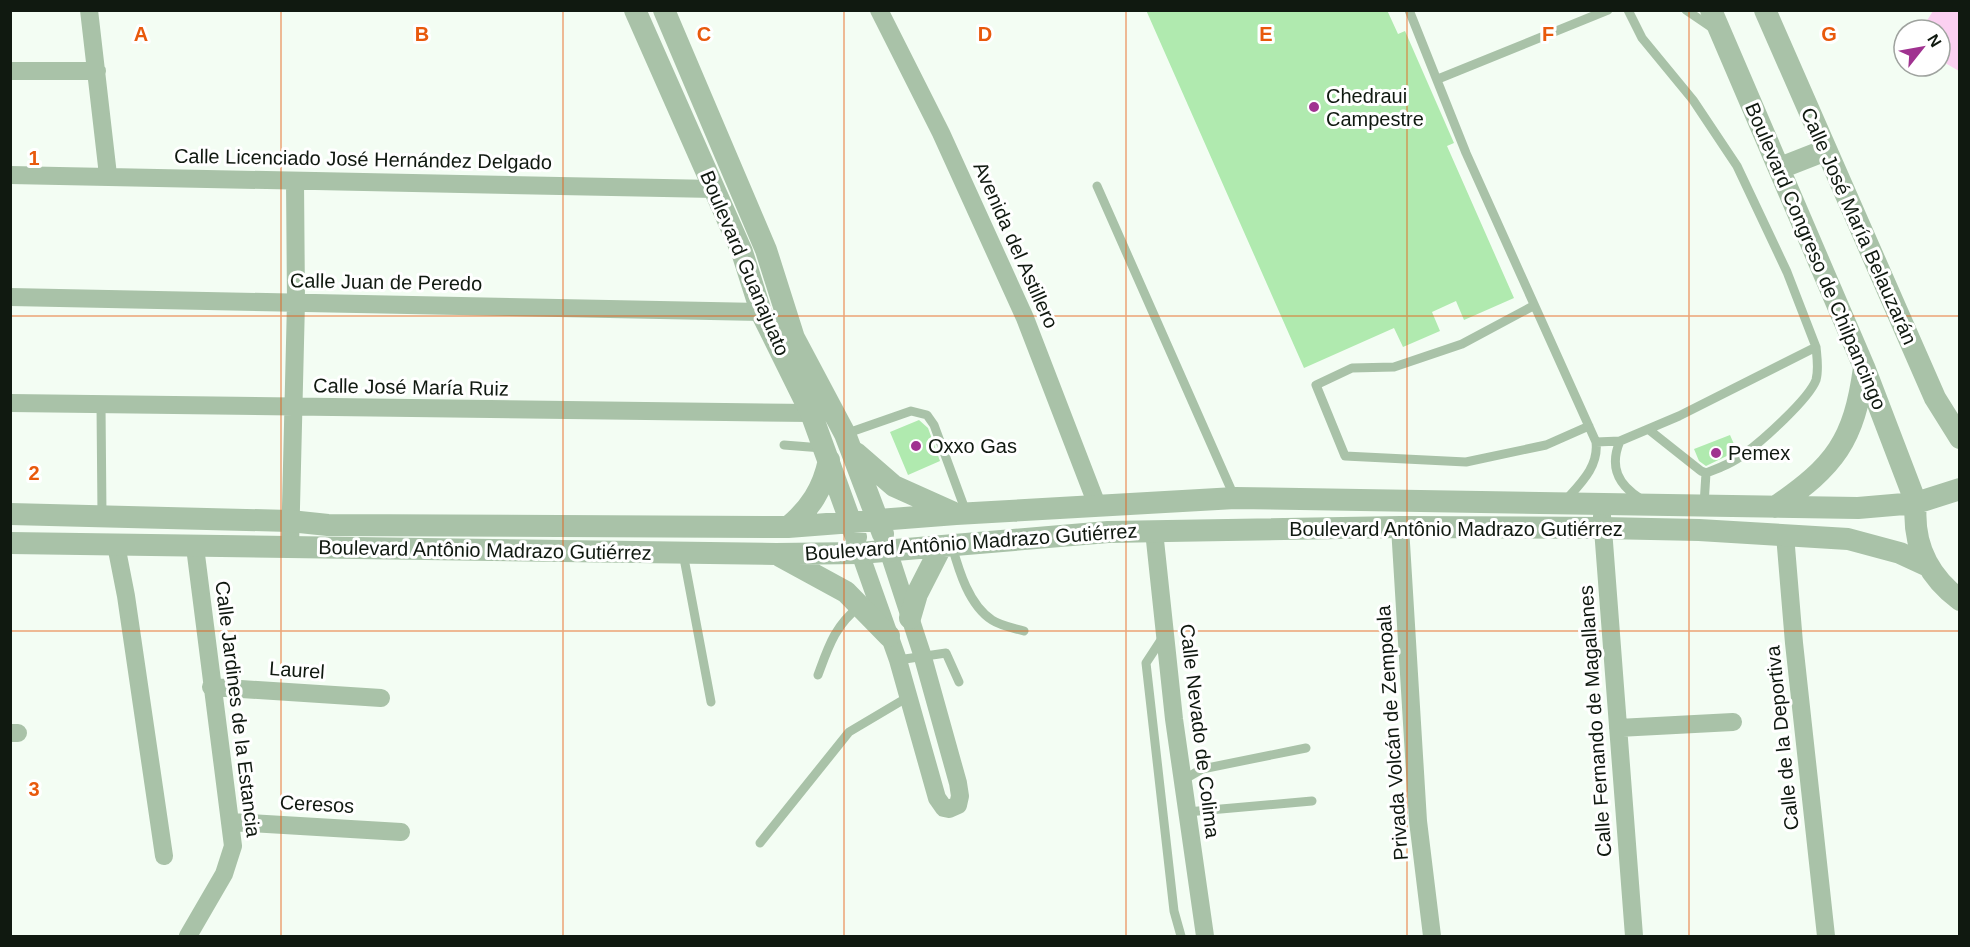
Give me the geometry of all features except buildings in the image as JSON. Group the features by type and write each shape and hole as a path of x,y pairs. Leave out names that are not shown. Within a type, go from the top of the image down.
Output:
{"street":[{"path":"88,10 108,175"},
{"name":"Boulevard Guanajuato","path":"635,10 742,252 760,312 811,413 852,523 860,553"},
{"name":"Boulevard Guanajuato","path":"664,10 766,250 794,338 847,439 888,550"},
{"name":"Avenida del Astillero","path":"879,10 941,133 1025,318 1097,504"},
{"name":"Boulevard Congreso de Chilpancingo","path":"1712,10 1864,367 1916,503 1914,521 1926,566"},
{"name":"Calle José María Belauzarán","path":"1765,10 1935,398 1959,438"},
{"path":"10,71 97,71"},
{"path":"1780,168 1826,150"},
{"name":"Calle Licenciado José Hernández Delgado","path":"10,175 108,175 715,189"},
{"path":"290,548 296,302 296,181"},
{"name":"Calle Juan de Peredo","path":"10,297 760,312"},
{"path":"1775,507 1809,483 1845,441 1858,406 1864,367"},
{"name":"Calle José María Ruiz","path":"10,403 811,413"},
{"path":"847,439 878,474 894,486 961,513"},
{"path":"788,527 815,499 826,475 826,454"},
{"name":"Boulevard Antônio Madrazo Gutiérrez","path":"10,514 290,521 340,525 788,527 1097,504 1235,498 1858,508 1916,503 1959,489"},
{"name":"Calle Fernando de Magallanes","path":"1602,503 1634,936"},
{"name":"Boulevard Antônio Madrazo Gutiérrez","path":"10,543 776,554 860,553 1108,532 1400,527 1603,528 1785,535 1870,543 1926,566"},
{"name":"Privada Volcán de Zempoala","path":"1400,527 1418,821 1432,936"},
{"name":"Calle Nevado de Colima","path":"1154,531 1204,936"},
{"name":"Calle de la Deportiva","path":"1785,535 1794,643 1826,936"},
{"path":"116,545 126,596 164,856"},
{"path":"910,618 916,594 947,546"},
{"name":"Calle Jardines de la Estancia","path":"188,936 230,860 233,846 195,547"},
{"path":"860,553 898,660 937,798 944,808 953,808 960,800 958,783 922,654 888,550"},
{"path":"776,554 834,584 861,606 889,636"},
{"path":"1926,566 1943,588 1959,600"},
{"name":"Laurel","path":"211,687 381,698"},
{"path":"1618,728 1733,722"},
{"name":"Ceresos","path":"231,822 401,832"}],"lane":[{"path":"1409,10 1466,153 1596,442 1597,454 1593,467 1563,503"},
{"path":"1438,79 1608,10"},
{"path":"1628,10 1642,38 1693,100 1737,166 1779,254 1816,347 1818,366 1815,381 1808,393 1743,455 1706,473"},
{"path":"1686,10 1721,33"},
{"path":"1097,186 1235,498"},
{"path":"1533,306 1462,344 1394,367 1352,368 1316,385 1345,456 1466,462 1546,445 1589,426"},
{"path":"1596,442 1620,441 1648,429 1792,361 1816,347"},
{"path":"100,405 102,515"},
{"path":"847,439 911,411 927,415 939,436 961,513"},
{"path":"1648,429 1691,464 1706,473"},
{"path":"1620,441 1614,455 1619,477 1632,493 1650,505"},
{"path":"784,445 826,454"},
{"path":"1704,505 1706,473"},
{"path":"947,546 980,610 994,622 1024,631"},
{"path":"682,553 711,702"},
{"path":"818,675 832,636 846,618 861,606"},
{"path":"1165,634 1146,663 1174,911 1181,936"},
{"path":"898,660 922,654 946,653 959,682"},
{"path":"760,843 849,732 908,697"},
{"path":"1183,780 1202,769 1306,748"},
{"path":"1187,812 1312,801"}],"shaded area":[{"path":"1933,11 1959,11 1959,71 1952,67 1952,18 1929,18"}],"place":[{"name":"Chedraui Campestre","path":"1314,107"},
{"name":"Oxxo Gas","path":"916,446"},
{"name":"Pemex","path":"1716,453"}]}
